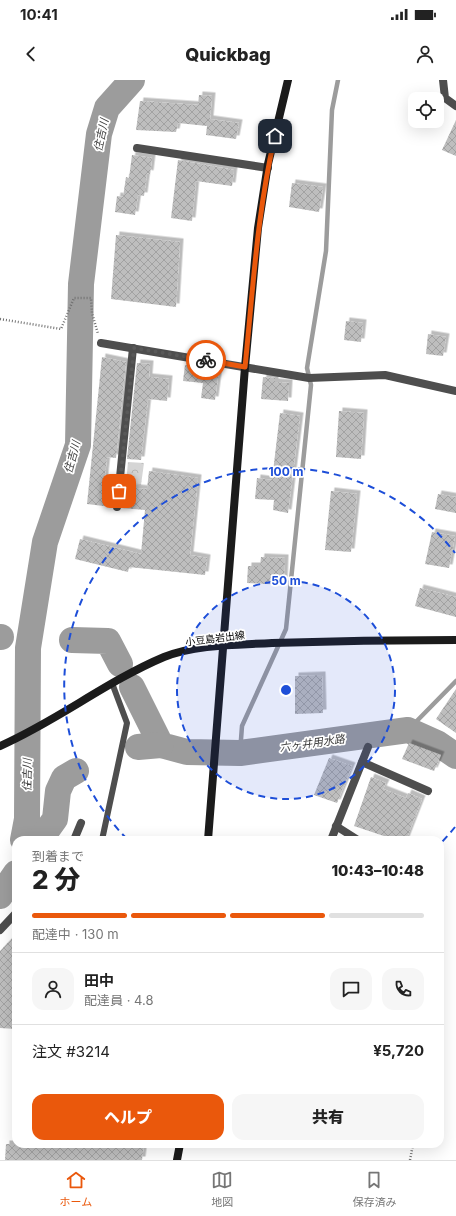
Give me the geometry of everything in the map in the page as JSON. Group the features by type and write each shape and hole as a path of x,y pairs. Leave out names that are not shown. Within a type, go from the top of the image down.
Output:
{"street":[{"path":"208,836 245,367 258,228 268,168 288,80"},
{"path":"443,80 445,98 456,106"},
{"path":"137,148 268,168"},
{"path":"101,343 309,378 385,375 456,391"},
{"path":"117,507 134,348"},
{"name":"小豆島岩出線","path":"0,746 47,722 112,683 166,656 223,645 332,641 456,640"},
{"path":"332,836 368,747"},
{"path":"362,762 428,791"},
{"path":"76,836 81,823"},
{"path":"336,826 352,836"},
{"path":"0,930 12,917"},
{"path":"177,1160 179,1148"}],"lane":[{"path":"103,836 127,723 112,683"}],"path":[{"path":"0,319 61,329 74,298 91,298 92,313 101,343"},
{"path":"410,1160 412,1148"}],"green space":[{"path":"128,462 144,463 141,485 126,483"}],"building":[{"path":"199,95 212,96 210,119 239,123 236,139 206,135 207,126 178,123 176,132 136,130 140,101 198,105"},
{"path":"456,120 456,156 442,150"},
{"path":"132,155 152,158 150,174 147,173 144,196 138,195 135,215 115,212 117,196 123,197 126,177 129,178"},
{"path":"178,160 234,170 232,186 196,181 192,221 171,218"},
{"path":"292,183 323,187 319,212 289,207"},
{"path":"116,235 180,242 176,307 111,299"},
{"path":"346,321 363,323 361,342 344,340"},
{"path":"428,334 446,337 443,356 426,354"},
{"path":"102,357 126,362 116,458 107,457 104,485 114,486 112,507 87,504"},
{"path":"137,363 150,364 149,377 169,379 167,401 148,399 141,460 127,459"},
{"path":"185,365 219,369 215,400 201,398 203,383 183,381"},
{"path":"263,377 275,378 275,382 289,383 288,401 261,399"},
{"path":"339,411 364,413 361,459 336,457"},
{"path":"280,413 300,416 288,513 273,510 274,500 255,499 257,478 272,480"},
{"path":"149,471 198,478 190,555 207,558 205,575 129,567 128,572 75,559 80,539 141,554 145,510 122,508 125,487 147,489"},
{"path":"331,491 357,494 351,552 325,550"},
{"path":"438,494 456,497 456,513 435,509"},
{"path":"432,532 455,536 449,568 425,564"},
{"path":"261,557 285,558 284,585 247,583 248,566 260,566"},
{"path":"420,588 456,597 456,617 415,606"},
{"path":"322,675 323,713 295,714 295,676"},
{"path":"456,689 456,733 436,719"},
{"path":"409,743 441,755 434,771 402,759"},
{"path":"329,758 352,766 337,803 314,795"},
{"path":"371,777 386,783 383,789 406,798 408,793 422,799 408,836 384,836 354,826"},
{"path":"12,938 12,1029 0,1028 0,951"},
{"path":"6,1144 12,1144 12,1148 144,1148 142,1160 5,1160"}],"waterway":[{"name":"住吉川","path":"24,836 27,819 28,648 45,542 78,445 81,284 99,134 107,108 132,80"},
{"path":"240,753 242,726 286,629 311,385 307,368 326,251 332,110 338,80"},
{"name":"六ヶ井用水路","path":"72,640 108,641 120,664"},
{"path":"408,730 456,681"},
{"name":"六ヶ井用水路","path":"132,687 161,745 187,752 240,753 408,730 437,743 456,756"},
{"name":"六ヶ井用水路","path":"138,747 161,745"},
{"name":"六ヶ井用水路","path":"43,836 55,819 58,791 64,778 76,771"},
{"name":"住吉川","path":"0,896 12,879"}],"way so far":[{"path":"119,491 134,348 206,360"}],"route":[{"path":"206,360 245,367 258,228 268,164 275,136"}]}
